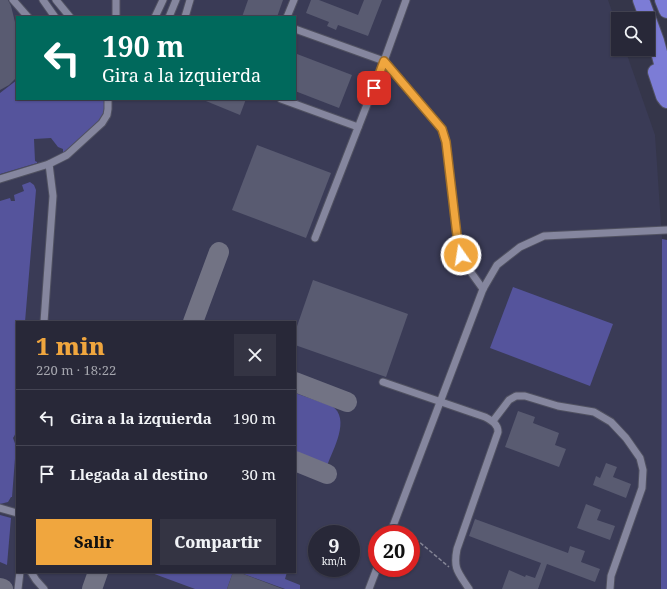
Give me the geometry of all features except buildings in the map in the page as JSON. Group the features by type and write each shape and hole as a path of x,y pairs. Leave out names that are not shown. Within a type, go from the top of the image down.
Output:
{"highway":[{"path":"630,0 634,12"},
{"path":"641,0 656,41 667,82"},
{"path":"652,0 667,41"},
{"path":"663,0 667,10"},
{"path":"651,56 664,96 667,100"}],"lane":[{"path":"13,0 27,16"},
{"path":"43,0 54,16"},
{"path":"56,0 69,16"},
{"path":"116,0 116,16"},
{"path":"155,16 163,0"},
{"path":"169,16 176,0"},
{"path":"185,16 190,0"},
{"path":"287,16 294,0"},
{"path":"315,238 384,61 406,0"},
{"path":"296,29 384,61 442,129 446,142 458,244 465,264 483,289"},
{"path":"0,179 49,164 67,155 102,123 107,115 108,100"},
{"path":"284,100 358,127"},
{"path":"44,321 53,196 49,164"},
{"path":"394,525 483,289 497,265 520,247 544,236 667,230"},
{"path":"383,382 485,417 493,422 498,428 498,432 457,548 455,562 458,573 469,589"},
{"path":"493,422 509,400 516,396 525,396 558,406 594,412 611,422 626,438 640,458 643,470 642,488 611,576 610,589"},
{"path":"0,508 16,513"},
{"path":"18,589 20,573"},
{"path":"32,573 36,580 44,589"},
{"path":"369,589 374,577"}],"path":[{"path":"395,522 398,525"},
{"path":"420,543 450,568 457,568"}],"shaded area":[{"path":"0,0 608,0 612,12 611,12 611,56 627,56 655,135 662,239 661,589 0,589"},
{"path":"16,81 16,100 104,100 104,110 102,117 98,122 80,140 63,153 63,149 58,147 51,138 34,139 35,161 37,163 0,174 0,93"},
{"path":"30,182 34,185 36,190 25,321 16,321 16,432 13,438 16,446 12,497 8,502 0,504 0,201 10,198 11,201 15,201 14,195 24,191 22,185"},
{"path":"662,239 667,240 667,589 661,589"},
{"path":"513,287 613,324 590,386 490,348"},
{"path":"296,393 332,406 340,418 339,434 327,466 296,454"},
{"path":"0,515 11,518 7,565 0,562"},
{"path":"152,573 233,573 227,589 195,589"},
{"path":"241,573 287,573 285,579 300,585 300,589 285,589"}],"taxiway":[{"path":"193,321 219,252"},
{"path":"296,382 347,402"},
{"path":"296,461 327,474"},
{"path":"92,589 98,573"}],"route":[{"path":"374,88 384,61 442,129 446,142 458,244 461,255"}]}
